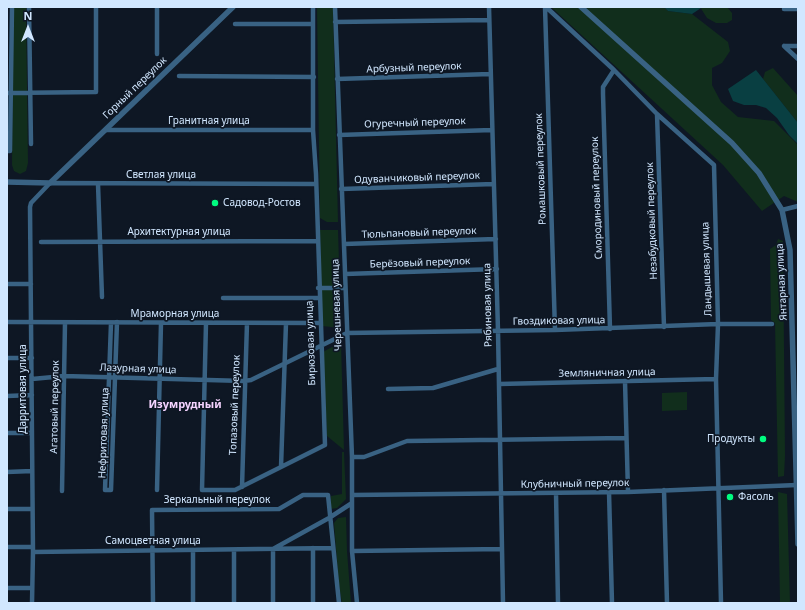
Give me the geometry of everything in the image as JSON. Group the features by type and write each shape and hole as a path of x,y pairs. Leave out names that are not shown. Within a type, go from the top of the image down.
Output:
{"street":[{"path":"9,151 9,93 12,7"},
{"path":"29,7 31,144"},
{"path":"9,93 96,92 96,7"},
{"path":"157,7 157,54"},
{"name":"Горный переулок","path":"50,183 233,7"},
{"name":"Бирюзовая улица","path":"282,467 324,446 313,130 313,7"},
{"name":"Черешневая улица","path":"335,7 352,457 352,552 357,603"},
{"name":"Рябиновая улица","path":"489,7 497,269 503,603"},
{"name":"Ландышевая улица","path":"546,7 614,70 657,114 714,165 718,324 716,379 722,603"},
{"name":"Ромашковый переулок","path":"546,7 555,330"},
{"name":"Янтарная улица","path":"580,7 732,143 759,173 782,210 790,250 798,544"},
{"path":"784,9 798,9"},
{"path":"335,22 489,20"},
{"path":"235,24 313,24"},
{"path":"798,46 784,46 798,59"},
{"name":"Смородиновый переулок","path":"610,329 603,94 605,82 614,70"},
{"name":"Арбузный переулок","path":"337,79 490,74"},
{"path":"178,76 314,78"},
{"name":"Незабудковый переулок","path":"657,114 664,327"},
{"name":"Гранитная улица","path":"105,130 313,130"},
{"name":"Огуречный переулок","path":"339,135 492,130"},
{"name":"Светлая улица","path":"7,182 98,184 316,184"},
{"name":"Дарритовая улица","path":"32,603 32,358 30,207 31,203 50,183"},
{"path":"98,184 102,298"},
{"name":"Одуванчиковый переулок","path":"341,189 494,184"},
{"path":"782,210 798,206"},
{"name":"Тюльпановый переулок","path":"344,244 496,239"},
{"name":"Архитектурная улица","path":"41,242 317,241"},
{"name":"Берёзовый переулок","path":"345,274 497,269"},
{"path":"7,284 30,284"},
{"path":"318,288 345,288"},
{"path":"223,298 318,298"},
{"name":"Мраморная улица","path":"7,322 319,322"},
{"name":"Нефритовая улица","path":"111,323 105,490 111,490 117,322"},
{"name":"Агатовый переулок","path":"62,491 65,323"},
{"path":"157,490 161,323"},
{"path":"206,323 202,490 235,490 282,467 286,323"},
{"name":"Топазовый переулок","path":"242,487 244,381 247,323"},
{"name":"Гвоздиковая улица","path":"347,333 610,329 718,324 772,324"},
{"path":"244,381 251,380 347,333"},
{"path":"7,358 32,358"},
{"path":"388,389 433,388 498,369"},
{"name":"Лазурная улица","path":"32,379 64,376 244,381"},
{"name":"Земляничная улица","path":"499,384 716,379"},
{"path":"625,381 628,492"},
{"path":"7,396 32,395"},
{"path":"7,434 32,433"},
{"path":"352,457 364,457 407,441 626,438"},
{"path":"7,472 32,471"},
{"name":"Клубничный переулок","path":"352,495 628,492 797,485"},
{"path":"664,490 666,603"},
{"path":"609,492 612,603"},
{"path":"556,493 558,603"},
{"name":"Зеркальный переулок","path":"152,550 152,510 279,509 303,495 328,495 329,518"},
{"name":"Самоцветная улица","path":"273,549 329,518 352,503"},
{"path":"7,509 32,509"},
{"path":"329,518 339,603"},
{"name":"Самоцветная улица","path":"7,547 32,549 152,550 333,548"},
{"path":"313,548 313,603"},
{"path":"273,549 273,603"},
{"path":"352,552 502,549"},
{"path":"152,550 153,603"},
{"path":"193,550 193,603"},
{"path":"234,550 234,603"},
{"path":"7,588 32,588"}],"shaded area":[{"path":"13,7 26,7 28,163 26,171 20,174 14,171 12,165"},
{"path":"317,7 333,7 338,222 327,222 320,218"},
{"path":"551,7 665,8 668,11 692,14 728,42 730,51 722,63 712,68 712,85 721,102 738,117 774,121 798,145 798,202 784,196 762,211 723,165"},
{"path":"664,7 701,8 692,14 668,11"},
{"path":"700,7 727,7 732,13 732,20 727,23 716,23 707,18"},
{"path":"773,68 798,96 798,123 763,79 765,72"},
{"path":"756,70 798,123 798,144 789,135 777,118 766,108 756,105 744,105 733,101 728,89"},
{"path":"320,230 338,230 341,328 322,326"},
{"path":"778,239 783,241 785,456 784,476 778,477 775,323 771,320 770,249 776,245"},
{"path":"341,342 344,450 327,436 323,352"},
{"path":"687,392 687,410 662,411 662,393"},
{"path":"342,452 344,452 346,499 337,508 331,509 331,496 342,494"},
{"path":"778,492 787,494 790,603 780,603"},
{"path":"346,517 351,603 342,603 334,523 338,518"}],"place":[{"name":"Садовод-Ростов","path":"215,203"},
{"name":"Продукты","path":"763,439"},
{"name":"Фасоль","path":"730,497"}],"district":[{"name":"Изумрудный","path":"185,405"}]}
